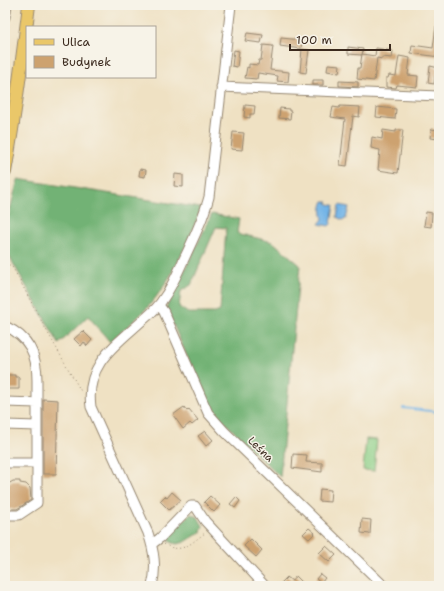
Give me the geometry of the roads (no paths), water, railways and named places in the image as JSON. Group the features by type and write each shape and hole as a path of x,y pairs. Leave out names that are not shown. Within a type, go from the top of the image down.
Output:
{"main road":[{"path":"26,26 29,5"},
{"path":"5,172 16,108 26,27"},
{"path":"5,140 17,92"}],"street":[{"path":"5,17 7,5"},
{"path":"152,586 155,568 154,542 90,407 89,390 92,377 100,362 112,347 159,305 176,276 204,214 209,197 231,5"},
{"path":"221,88 439,96"},
{"name":"Leśna","path":"159,305 164,312 208,413 224,431 384,586"},
{"path":"5,326 18,333 25,340 35,355 37,372 37,503 19,514 5,515"},
{"path":"5,402 37,403"},
{"path":"5,425 37,426"},
{"path":"5,463 37,463"},
{"path":"154,542 191,506 194,506 265,586"}],"water":[{"path":"324,201 327,201 328,204 334,205 331,224 329,226 319,224 323,219 322,205"},
{"path":"339,205 349,207 346,219 342,220 337,217"}],"waterway":[{"path":"403,408 439,412"}]}
